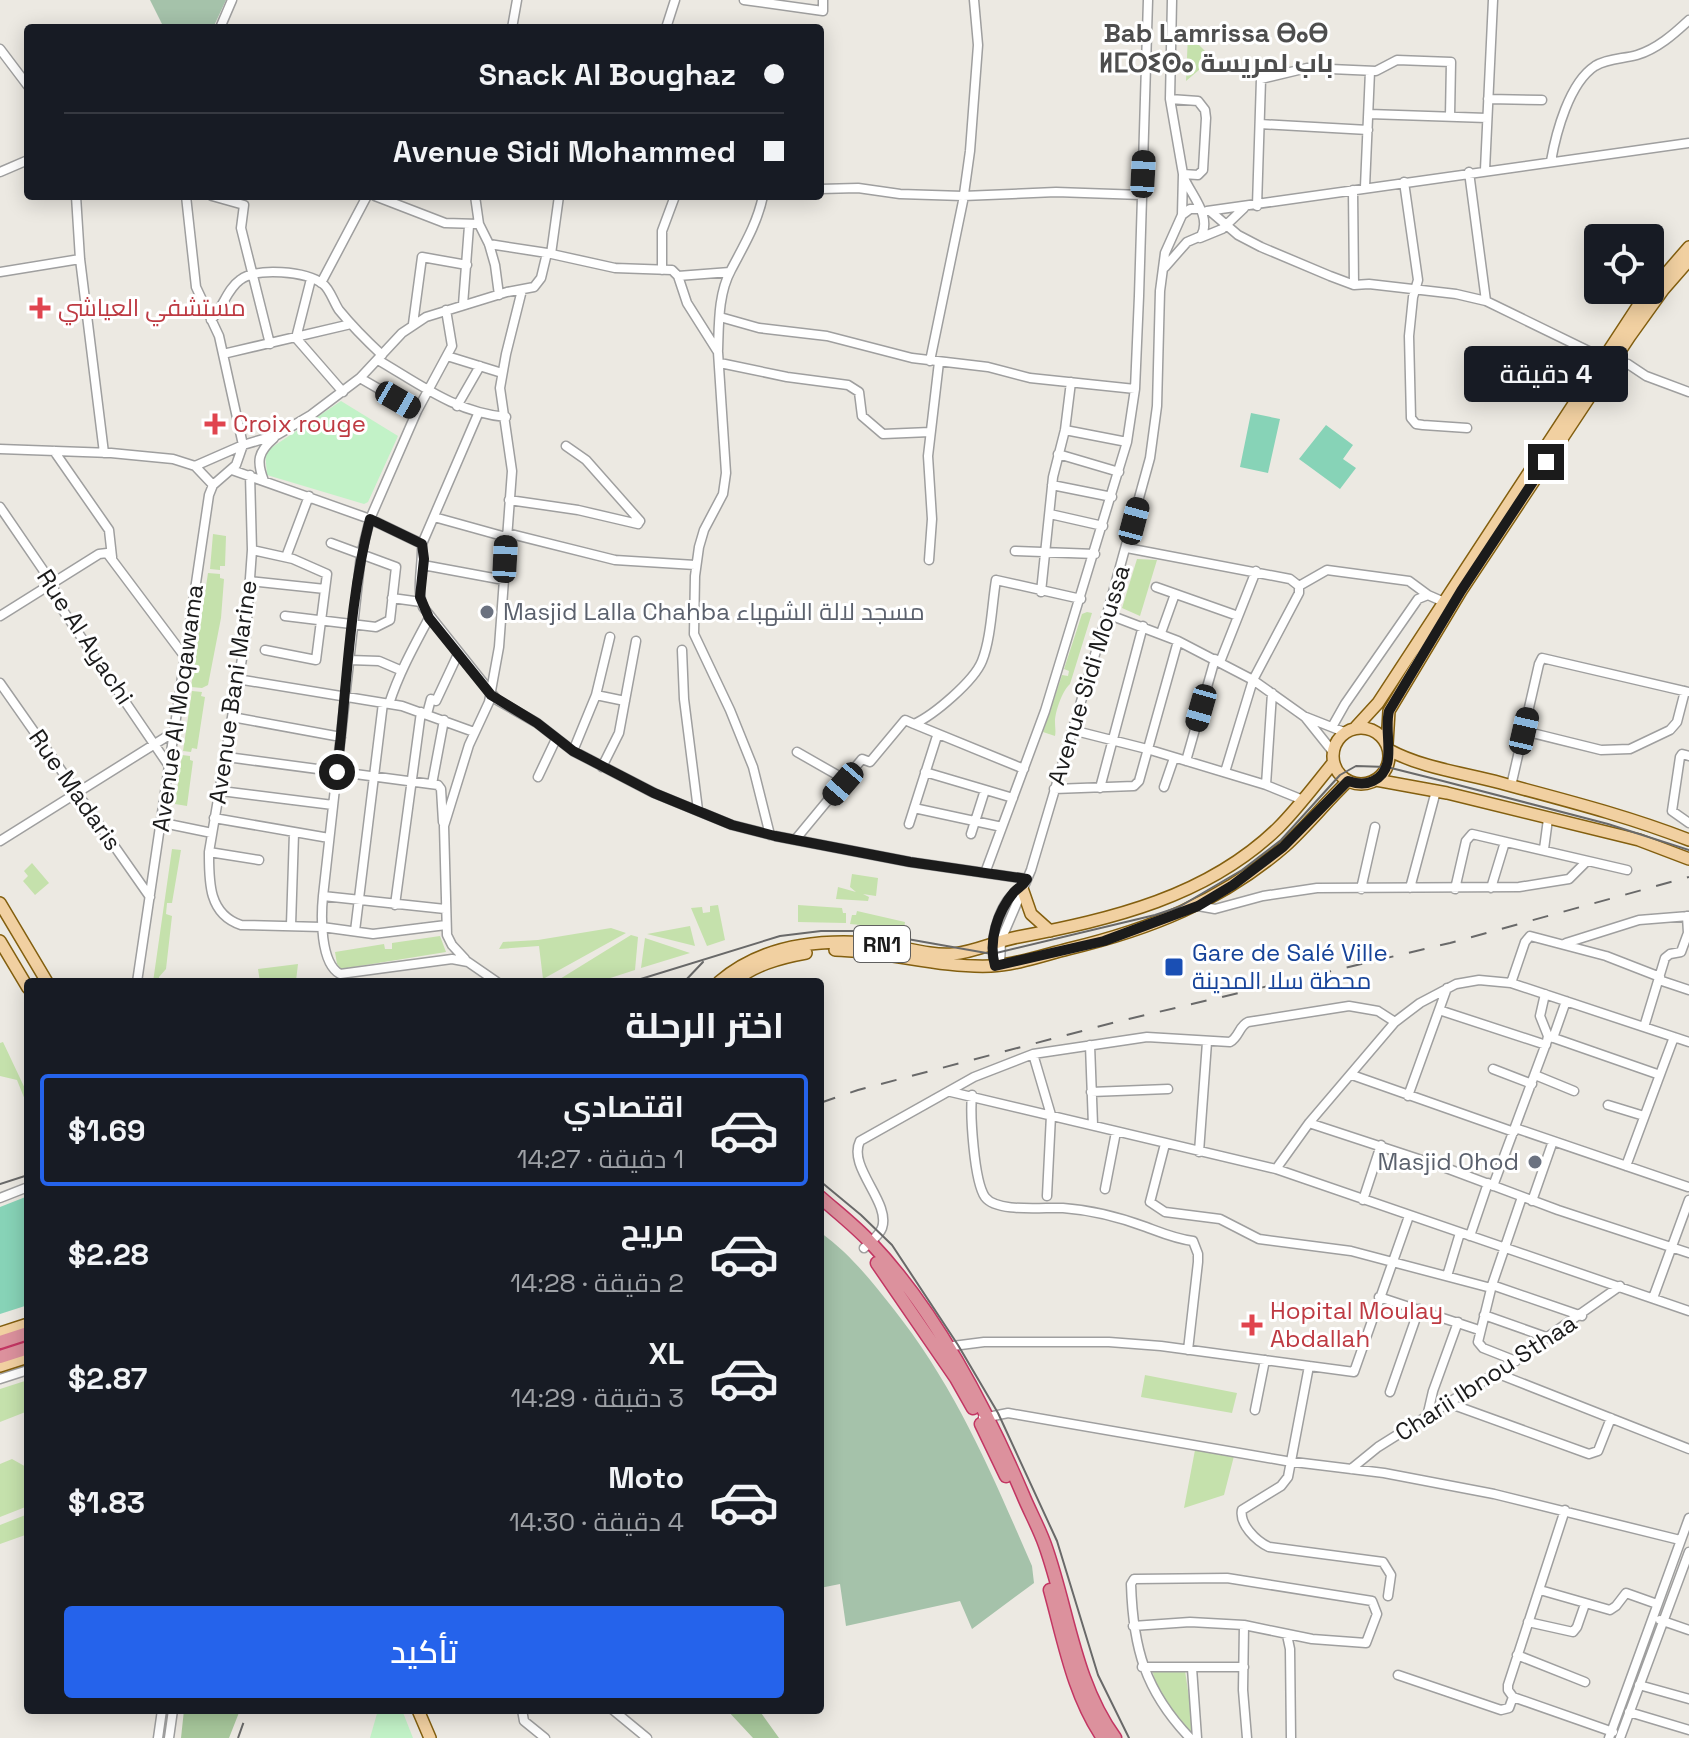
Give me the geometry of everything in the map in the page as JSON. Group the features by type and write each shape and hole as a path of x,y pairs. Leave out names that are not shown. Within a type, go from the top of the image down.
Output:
{"highway":[{"path":"824,1201 867,1245 942,1348 983,1418 1045,1545 1088,1689 1100,1716 1115,1738"},
{"path":"824,1211 867,1245"},
{"path":"0,1342 24,1334"},
{"path":"0,1357 24,1349"},
{"path":"983,1418 1037,1547 1078,1690 1103,1738"}],"main road":[{"name":"RN1","path":"1376,780 1387,767 1389,711 1658,279 1689,247"},
{"name":"RN1","path":"724,978 742,964 761,955 816,944 880,944 952,954 995,939 1050,931 1126,913 1177,896 1246,855 1277,829 1303,800 1333,758 1334,745 1378,703 1608,359 1689,260"},
{"path":"1350,730 1375,731 1388,747 1414,760 1609,812 1689,840"},
{"path":"1333,758 1340,775 1348,781 1359,784 1376,780 1436,791 1639,840 1688,858"},
{"name":"RN1","path":"739,978 772,960 815,951 879,952 952,963 998,965 1104,941 1198,906 1242,879 1283,847 1348,781"},
{"path":"1025,885 1031,914 1050,931"},
{"path":"0,903 45,978"},
{"path":"0,941 24,981"},
{"path":"0,1333 24,1325"},
{"path":"0,1366 24,1358"},
{"path":"413,1714 423,1738"},
{"path":"420,1714 430,1738"}],"street":[{"path":"222,24 232,0"},
{"path":"513,24 517,0"},
{"path":"667,24 675,0"},
{"path":"744,0 823,11 823,0"},
{"path":"929,560 932,519 928,472 935,361 963,196 978,57 974,0"},
{"path":"985,873 1024,769 1081,599 1127,442 1135,389 1148,0"},
{"path":"1172,0 1170,99 1183,174 1182,215 1177,229 1180,237 1187,242"},
{"path":"1485,170 1493,0"},
{"path":"1551,161 1557,126 1587,72 1607,61 1639,55 1657,46 1689,20"},
{"path":"0,49 24,81"},
{"path":"1257,206 1261,79 1307,68 1370,71 1380,70 1397,60 1451,62 1450,116"},
{"path":"1365,187 1370,71"},
{"path":"1170,99 1198,101 1205,110 1203,170 1198,175 1183,174"},
{"path":"1488,99 1542,100"},
{"path":"1369,114 1487,118"},
{"path":"1260,124 1368,130"},
{"path":"1182,215 1190,209 1257,206 1365,187 1689,143"},
{"path":"0,172 24,162"},
{"path":"1469,172 1486,301"},
{"path":"1183,174 1204,210 1206,226 1197,239"},
{"path":"1404,182 1418,280 1408,358 1411,418 1416,424 1467,428"},
{"path":"824,189 858,188 900,194 963,196 1056,192 1142,195"},
{"path":"1353,190 1354,285"},
{"path":"76,200 80,259 104,453"},
{"path":"0,449 173,459 195,466 213,485 232,470 243,445 219,336 199,298 193,274 186,200"},
{"path":"226,200 244,205 241,228 270,344"},
{"path":"321,283 365,200"},
{"path":"385,200 445,223 474,225 489,244 499,295"},
{"path":"463,305 475,200"},
{"path":"264,481 258,459 262,450 277,435 360,378 413,324 446,310 537,285 549,253 558,200"},
{"path":"662,270 662,231 674,200"},
{"path":"762,200 754,229 730,272 720,317 718,352 725,485 704,530 695,565 693,628 696,642 730,710 753,767 770,835"},
{"path":"1163,271 1187,242 1226,225 1245,207"},
{"path":"1204,210 1261,247 1354,285 1416,289 1486,301 1608,359 1628,364 1646,376 1689,392"},
{"name":"Avenue Sidi Moussa","path":"998,965 995,939 1025,885 1127,548 1153,442 1165,253 1177,229"},
{"path":"489,244 615,268 672,270 678,276 687,303 718,352"},
{"path":"413,324 422,257 467,265"},
{"path":"0,272 80,259"},
{"path":"678,276 730,272"},
{"path":"211,320 223,307 235,284 253,273 292,274 311,279 321,283 380,358 457,406 478,414 506,417"},
{"path":"296,338 311,279"},
{"path":"444,826 474,732 491,695 499,647 511,462 500,392 522,290"},
{"path":"446,310 453,341 427,389 370,519 361,555 322,927 329,963 340,974 444,959 468,962"},
{"path":"720,317 759,328 827,336 935,361 988,367 1030,378 1135,389"},
{"path":"223,354 351,324"},
{"path":"296,338 343,392"},
{"path":"447,356 502,373"},
{"path":"720,363 787,377 848,385 859,392 862,416 883,434 930,432"},
{"path":"457,406 480,366"},
{"path":"360,378 417,411"},
{"path":"1041,592 1052,485 1065,430 1071,382"},
{"path":"478,414 422,544 421,602 429,618 491,695 602,767 654,793 732,825 910,862 985,873 1025,885"},
{"path":"1065,430 1127,442"},
{"path":"195,466 243,445 277,435"},
{"path":"509,500 578,510 638,524 640,521 586,460 566,446"},
{"path":"54,451 109,530 112,557 185,657"},
{"path":"1058,454 1119,472"},
{"path":"232,470 370,519 422,544"},
{"name":"Avenue Bani Marine","path":"250,475 252,550 245,646 214,818 209,852 209,888 230,920 241,925 291,925"},
{"name":"Avenue Al Moqawama","path":"138,978 209,495 213,485"},
{"path":"1052,485 1112,497"},
{"path":"286,557 309,496"},
{"name":"Rue Al Ayachi","path":"0,507 52,583 60,606 169,767"},
{"path":"1050,514 1103,526"},
{"path":"434,517 615,560 695,565"},
{"path":"285,616 381,626 390,620 396,567 331,543"},
{"path":"1127,548 1256,571 1290,579 1299,586"},
{"path":"252,550 286,557 327,574 316,660 265,650"},
{"path":"1015,551 1095,554"},
{"path":"0,616 101,553 112,557"},
{"path":"423,565 504,580"},
{"path":"1299,586 1327,570 1409,581 1444,602"},
{"path":"1186,761 1218,660 1256,571"},
{"path":"914,724 950,698 982,662 996,580 1081,599"},
{"path":"250,581 325,589"},
{"path":"1225,772 1253,680 1299,593 1299,586"},
{"path":"1156,587 1238,616"},
{"path":"1161,633 1175,594"},
{"path":"1332,727 1415,603 1428,595"},
{"path":"392,598 421,602"},
{"path":"1107,614 1161,633 1218,660 1253,680 1305,717 1350,730"},
{"path":"355,931 386,704 400,670 429,618"},
{"path":"1100,788 1143,626"},
{"path":"573,751 596,695 610,637"},
{"path":"602,767 619,733 636,641"},
{"path":"1054,789 1137,784 1178,641"},
{"path":"682,650 684,699 698,810"},
{"path":"395,905 411,782 424,713 431,699 436,701 458,654"},
{"path":"1511,786 1539,664 1543,657 1687,692 1675,725 1630,749 1601,750 1524,731"},
{"path":"349,660 379,661 400,670"},
{"path":"237,679 386,704 424,713 474,732"},
{"name":"Rue Madaris","path":"0,683 150,897"},
{"path":"1266,785 1272,693"},
{"path":"596,695 625,701"},
{"path":"232,717 341,737"},
{"path":"1305,717 1333,758"},
{"path":"432,784 444,720"},
{"path":"795,840 862,759 870,762 905,720 937,736 1024,769"},
{"path":"1072,730 1225,772 1303,800"},
{"path":"0,841 174,732"},
{"path":"909,824 937,736"},
{"path":"538,777 556,739"},
{"path":"797,752 846,780"},
{"path":"1689,756 1682,754 1680,757 1672,807 1677,816 1689,823"},
{"path":"227,757 438,785 444,826 446,925 452,945 468,962 491,978"},
{"path":"1164,787 1174,758"},
{"path":"925,772 1013,798"},
{"path":"971,834 985,790"},
{"path":"221,791 333,805"},
{"path":"1410,888 1436,791"},
{"path":"914,808 1002,827"},
{"path":"214,818 329,838"},
{"path":"1544,849 1548,819"},
{"path":"173,825 212,833"},
{"path":"1361,889 1375,827"},
{"path":"294,833 291,925 383,933 446,925"},
{"path":"1455,889 1468,836 1474,834 1627,870"},
{"path":"1491,888 1505,842"},
{"path":"209,852 259,860"},
{"path":"1198,906 1215,909 1297,889 1491,888 1563,881 1587,861"},
{"path":"323,896 445,909"},
{"path":"1565,944 1639,920 1688,916 1685,954 1668,955 1644,1027"},
{"path":"1511,983 1528,937 1565,944 1689,990"},
{"path":"1276,1169 1309,1123 1395,1022 1447,988 1479,980 1511,983 1689,1042"},
{"path":"1408,1096 1447,988"},
{"path":"1545,994 1540,1016 1549,1040"},
{"path":"1470,1236 1566,1001"},
{"path":"867,1245 881,1229 882,1218 857,1153 860,1141 983,1073 1033,1054 1147,1037 1230,1042 1237,1037 1244,1023 1253,1020 1349,1006 1378,1011 1395,1022"},
{"path":"1439,1010 1660,1075"},
{"path":"1626,1166 1674,1037"},
{"path":"1199,1152 1207,1042"},
{"path":"1090,1045 1093,1125"},
{"path":"1033,1054 1051,1115 1047,1196"},
{"path":"1493,1069 1574,1091"},
{"path":"1352,1075 1408,1096 1689,1186"},
{"path":"1091,1092 1168,1089"},
{"path":"951,1092 1276,1169 1689,1311"},
{"path":"972,1095 971,1129 981,1182 990,1201 1012,1207 1087,1210 1179,1240 1193,1241 1198,1262 1188,1350"},
{"path":"1608,1105 1644,1116"},
{"path":"1309,1123 1381,1145 1532,1201 1689,1253"},
{"path":"1105,1189 1116,1132"},
{"path":"1532,1201 1553,1141"},
{"path":"1165,1144 1150,1202 1165,1212 1220,1219 1259,1239 1351,1251 1393,1261 1491,1287 1582,1316"},
{"path":"1363,1200 1381,1145"},
{"path":"0,1198 24,1189"},
{"path":"1516,1361 1478,1344 1491,1287 1522,1197"},
{"path":"1653,1298 1689,1200"},
{"path":"942,1348 984,1342 1109,1342 1353,1372 1409,1216"},
{"path":"1447,1276 1460,1233"},
{"name":"Charii Ibnou Sthaa","path":"1351,1469 1378,1447 1516,1361 1620,1286"},
{"path":"1379,1297 1479,1330"},
{"path":"1390,1392 1419,1309"},
{"path":"1484,1315 1549,1338"},
{"path":"1427,1417 1458,1322"},
{"path":"1255,1410 1265,1360"},
{"path":"1309,1366 1288,1477 1281,1486 1242,1510 1241,1518 1254,1536 1269,1547 1383,1562 1391,1575 1388,1596"},
{"path":"0,1379 24,1371"},
{"path":"1496,1373 1689,1449"},
{"path":"1448,1403 1589,1454 1598,1451 1611,1418"},
{"path":"983,1418 1008,1413 1494,1494 1680,1540"},
{"path":"1565,1510 1508,1690 1513,1697 1610,1735 1620,1737 1662,1621 1684,1579 1689,1552"},
{"path":"1610,1735 1689,1518"},
{"path":"1133,1626 1190,1622 1244,1625 1312,1639 1366,1643 1377,1614 1372,1601 1227,1578 1134,1579 1131,1584 1133,1626 1142,1667 1164,1709 1190,1738"},
{"path":"1540,1590 1612,1609 1626,1593 1657,1604"},
{"path":"1528,1622 1573,1632 1585,1604"},
{"path":"1652,1617 1689,1630"},
{"path":"1244,1625 1247,1738"},
{"path":"1287,1635 1290,1649 1291,1738"},
{"path":"1517,1655 1585,1682"},
{"path":"1142,1667 1244,1667"},
{"path":"1192,1668 1197,1738"},
{"path":"1398,1675 1501,1710 1509,1708 1513,1697"},
{"path":"1639,1685 1689,1699"},
{"path":"1629,1712 1689,1730"},
{"path":"158,1738 161,1714"},
{"path":"169,1738 172,1714"},
{"path":"523,1714 524,1721 545,1738"},
{"path":"618,1714 647,1738"}],"green space":[{"path":"150,0 226,0 215,24 162,24"},
{"path":"1188,34 1207,53 1206,64 1186,81"},
{"path":"341,401 398,436 368,502 364,504 267,475 265,452"},
{"path":"1251,413 1280,419 1268,473 1240,467"},
{"path":"1326,425 1353,445 1343,459 1356,468 1340,489 1299,459"},
{"path":"213,534 226,536 225,566 220,566 220,570 210,569"},
{"path":"1137,559 1157,560 1140,616 1122,608"},
{"path":"208,573 220,574 220,578 224,579 221,618 208,685 191,687"},
{"path":"1092,613 1070,684 1058,707 1055,736 1043,732 1062,675 1068,676 1069,671 1064,669 1082,614"},
{"path":"192,691 202,692 201,696 205,697 197,749 192,748 191,752 183,751"},
{"path":"182,755 190,756 193,761 187,806 175,804"},
{"path":"172,849 181,850 172,903 167,903 166,914 172,916 166,969 159,978 154,978"},
{"path":"32,863 49,883 35,895 23,881 28,876 24,871"},
{"path":"852,874 878,878 876,896 863,894 869,897 868,901 836,899 838,887 856,892 850,887"},
{"path":"718,905 725,940 707,946 691,908 702,907 703,913 710,912 710,906"},
{"path":"798,905 842,908 846,913 846,923 798,922"},
{"path":"857,911 905,922 904,929 850,924 852,915 856,915"},
{"path":"690,926 695,946 647,934"},
{"path":"611,928 626,933 545,978 539,946 499,949 503,942 538,940"},
{"path":"631,935 638,937 635,970 610,978 561,978"},
{"path":"440,936 446,952 341,969 337,964 335,952 384,944 385,949 392,949 392,943"},
{"path":"645,938 690,953 641,968"},
{"path":"298,964 296,978 259,978 258,969"},
{"path":"3,1042 24,1087 24,1098 17,1080 0,1076 0,1043"},
{"path":"24,1198 24,1306 0,1314 0,1207"},
{"path":"824,1235 867,1276 936,1369 1002,1497 1032,1566 1034,1583 972,1629 960,1601 846,1626 840,1584 824,1587"},
{"path":"1145,1375 1237,1393 1232,1413 1141,1397"},
{"path":"24,1381 24,1413 0,1422 0,1389"},
{"path":"1195,1450 1234,1456 1224,1495 1184,1508"},
{"path":"12,1459 24,1466 24,1508 0,1517 0,1464"},
{"path":"24,1516 24,1535 0,1544 0,1525"},
{"path":"1152,1670 1185,1671 1194,1730 1191,1733 1160,1696"},
{"path":"184,1714 238,1714 229,1738 181,1738"},
{"path":"377,1714 404,1714 413,1738 370,1738"},
{"path":"731,1714 762,1714 779,1738 753,1738"}],"tram line":[{"path":"644,978 780,936 821,931 862,931 992,954 1155,915 1179,907 1242,870 1281,840 1340,775 1356,766 1387,767 1439,780 1608,824 1689,850"},
{"path":"688,978 703,962"},
{"path":"0,1184 24,1176"},
{"path":"824,1184 892,1245 958,1345 998,1413 1057,1541 1098,1675 1129,1738"}],"railway":[{"path":"824,1102 1116,1022 1450,943 1689,877"},
{"path":"238,1738 247,1714"}],"place":[{"name":"مستشفي العياشي","path":"40,308"},
{"name":"Croix rouge","path":"215,424"},
{"name":"Masjid Lalla Chahba مسجد لالة الشهباء","path":"487,612"},
{"name":"Gare de Salé Ville محطة سلا المدينة","path":"1174,967"},
{"name":"Masjid Ohod","path":"1535,1162"},
{"name":"Hopital Moulay Abdallah","path":"1252,1325"}],"district":[{"name":"Bab Lamrissa ⴱⴰⴱ ⵍⵎⵔⵉⵙⴰ باب لمريسة","path":"1216,48"}],"route":[{"path":"337,772 352,623 361,555 370,519 422,544 421,602 429,618 491,695 537,723 573,751 667,800 732,825 910,862 1027,879 1012,894 992,933 995,966 1104,941 1198,906 1233,885 1283,847 1348,781 1368,783 1381,776 1389,759 1386,730 1389,711 1461,591 1546,462"}]}
